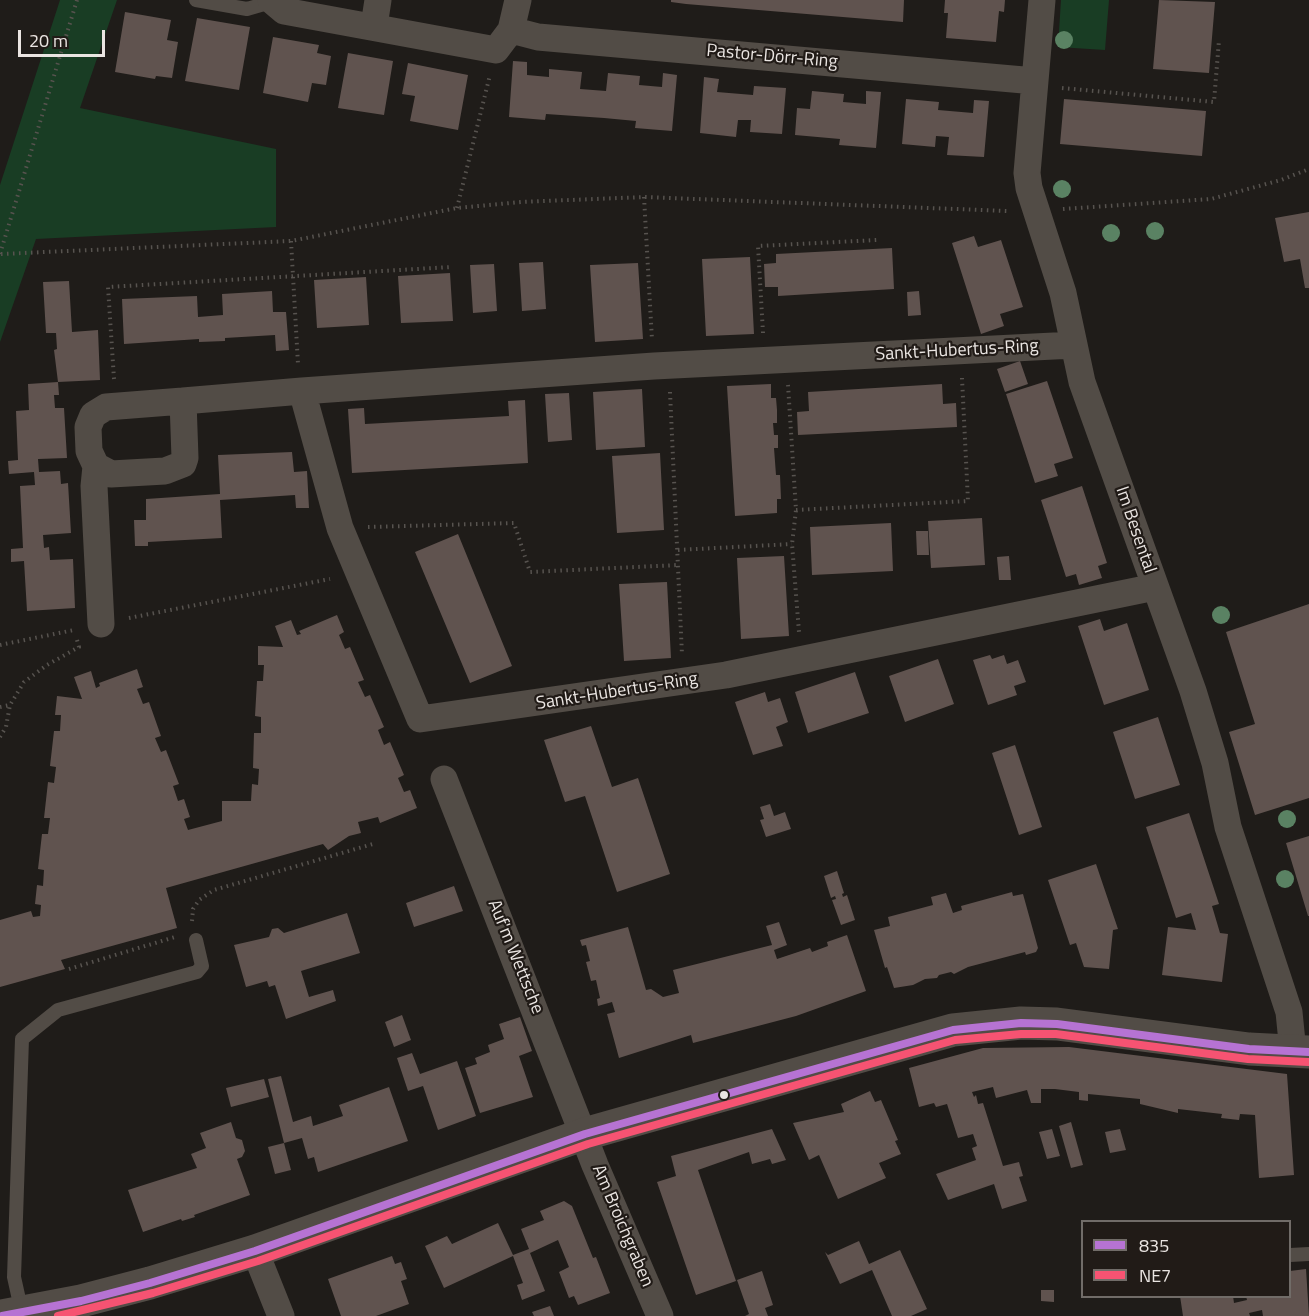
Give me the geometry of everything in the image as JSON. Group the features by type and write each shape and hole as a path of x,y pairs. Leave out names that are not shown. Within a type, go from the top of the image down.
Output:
{"street":[{"path":"374,26 378,0"},
{"path":"503,40 518,0"},
{"name":"Im Besental","path":"1042,0 1027,173 1035,210 1063,293 1082,381 1199,712 1215,764 1228,827 1301,1052"},
{"name":"Pastor-Dörr-Ring","path":"271,1 284,11 374,26 503,40 538,37 1035,84"},
{"name":"Sankt-Hubertus-Ring","path":"102,624 94,486 96,466 89,451 88,427 93,415 106,407 661,366 1074,345"},
{"name":"Sankt-Hubertus-Ring","path":"302,391 340,528 420,719 683,682 1155,587"},
{"path":"96,466 111,474 165,471 183,464 185,458 183,401"},
{"name":"Auf'm Wettsche","path":"444,779 585,1134"},
{"path":"12,1315 150,1283 255,1251 585,1134 923,1037 988,1025 1021,1023 1079,1026 1249,1049 1301,1052"},
{"name":"Am Broichgraben","path":"585,1134 595,1165 660,1316"},
{"path":"255,1251 281,1316"}],"lane":[{"path":"196,0 247,9 271,1"},
{"path":"12,1315 22,1039 58,1010 196,972 202,966 195,936"},
{"path":"1291,1255 1309,1254"}],"path":[{"path":"77,0 0,254 291,241 458,208 521,202 644,197 997,211 1211,199 1281,180 1309,169"},
{"path":"458,208 503,40"},
{"path":"1035,84 1214,102 1218,40"},
{"path":"644,197 678,550 683,682"},
{"path":"800,659 792,544 796,510 759,246 877,240"},
{"path":"291,241 296,354 302,391"},
{"path":"115,406 108,287 451,267"},
{"path":"796,510 968,501 960,350"},
{"path":"340,528 514,523 530,573 678,565"},
{"path":"678,550 792,544"},
{"path":"0,645 358,573"},
{"path":"0,737 6,727 10,705 24,682 47,665 79,647 75,630"},
{"path":"0,707 10,705"},
{"path":"69,969 195,936 193,909 199,900 214,890 373,844"}],"green space":[{"path":"60,0 117,0 80,108 276,149 276,227 36,239 0,342 0,185"},
{"path":"1061,0 1109,0 1105,50 1058,47"}],"building":[{"path":"671,0 904,0 903,22 686,4 671,2"},
{"path":"945,0 1005,0 1004,12 999,11 996,42 946,38 948,13 944,13"},
{"path":"1159,0 1215,2 1209,73 1153,69"},
{"path":"125,12 171,20 167,40 178,42 172,78 156,76 155,79 115,72"},
{"path":"197,18 250,27 239,90 185,81"},
{"path":"273,37 319,45 317,53 331,56 326,85 312,83 308,102 263,93"},
{"path":"348,53 393,61 384,115 338,108"},
{"path":"513,61 527,62 527,75 549,77 549,69 582,72 580,89 606,91 608,73 640,76 639,85 662,87 663,73 677,75 672,131 635,128 636,121 604,118 546,114 545,120 509,117"},
{"path":"408,63 468,75 458,130 410,121 415,96 402,94"},
{"path":"704,77 719,79 717,92 753,95 754,86 786,88 782,134 750,132 751,120 738,120 736,137 700,133"},
{"path":"812,91 844,94 843,102 866,104 866,91 881,92 876,148 839,145 840,139 795,135 797,108 810,109"},
{"path":"906,99 939,102 938,110 973,113 974,100 989,101 984,157 947,155 949,137 936,136 935,147 902,144"},
{"path":"1064,99 1206,111 1202,156 1060,144"},
{"path":"1309,212 1309,288 1305,288 1300,259 1284,262 1275,218"},
{"path":"974,236 978,247 1001,240 1023,307 1000,314 1004,326 981,334 952,243"},
{"path":"892,248 894,289 778,296 778,287 765,287 764,264 776,263 776,254"},
{"path":"750,257 754,334 706,336 702,259"},
{"path":"543,262 546,309 522,311 519,263"},
{"path":"638,263 643,339 595,342 590,265"},
{"path":"494,264 497,311 473,313 470,265"},
{"path":"450,273 453,321 401,323 398,276"},
{"path":"366,277 369,325 317,328 314,280"},
{"path":"69,281 72,332 98,330 100,380 58,382 54,350 57,349 56,333 46,333 43,282"},
{"path":"272,291 273,312 286,312 289,350 276,351 275,335 225,338 225,341 199,342 199,339 124,344 122,299 197,296 198,317 223,315 222,294"},
{"path":"919,291 921,315 908,316 907,292"},
{"path":"1020,361 1028,384 1005,392 997,369"},
{"path":"1047,381 1073,458 1054,464 1058,476 1035,483 1006,394"},
{"path":"58,382 59,395 54,395 55,408 64,408 67,458 38,459 39,472 60,471 61,484 68,483 71,533 43,535 44,548 49,547 50,560 73,559 75,608 27,611 24,561 11,562 11,549 23,548 20,486 35,485 34,472 9,474 8,461 18,460 16,411 29,410 28,384"},
{"path":"771,384 771,398 776,398 777,423 773,423 774,435 778,435 778,448 774,448 776,475 780,475 781,499 777,499 777,513 735,516 727,386"},
{"path":"942,384 943,404 956,403 957,427 798,435 797,412 809,411 808,392"},
{"path":"642,389 645,447 596,450 593,392"},
{"path":"569,393 572,440 548,442 545,394"},
{"path":"525,400 528,463 352,473 348,409 364,408 365,424 509,416 508,401"},
{"path":"292,452 294,472 307,471 309,508 296,508 295,495 220,500 222,538 148,542 148,546 135,546 134,520 146,520 146,499 220,494 218,455"},
{"path":"660,453 664,530 617,533 612,456"},
{"path":"1082,486 1107,563 1098,566 1102,578 1079,585 1076,574 1066,577 1041,500"},
{"path":"982,518 985,565 931,568 928,521"},
{"path":"891,523 893,571 812,575 810,527"},
{"path":"916,531 928,531 929,555 917,555"},
{"path":"458,534 512,666 470,683 415,552"},
{"path":"784,556 789,636 741,639 737,558"},
{"path":"1009,556 1011,580 999,580 997,557"},
{"path":"667,582 671,658 624,661 619,584"},
{"path":"1309,604 1309,798 1255,815 1229,732 1255,724 1226,632"},
{"path":"337,615 344,632 339,635 345,649 350,647 364,680 358,682 365,697 370,695 384,727 378,730 384,745 390,742 404,775 398,778 404,792 410,790 417,808 380,823 378,817 358,822 361,833 349,836 328,850 323,844 166,888 177,928 61,960 65,969 0,987 0,920 31,911 33,917 40,916 41,905 35,904 37,885 43,886 44,870 38,869 42,834 48,834 50,818 44,818 48,782 54,783 56,767 50,766 54,731 60,731 61,715 55,715 57,696 82,699 74,677 91,671 96,688 100,686 99,683 137,669 143,687 137,689 143,704 149,702 161,736 155,738 161,752 166,750 179,784 173,786 178,801 184,799 190,817 184,819 188,830 222,821 222,801 251,801 252,784 258,785 259,769 253,768 254,733 261,733 261,717 255,716 257,681 263,681 264,665 258,665 258,646 283,647 275,626 291,620 297,635 301,634 299,631"},
{"path":"1100,619 1104,631 1127,623 1149,690 1104,705 1078,626"},
{"path":"990,655 992,659 1004,655 1007,664 1018,660 1026,682 1014,686 1017,695 988,705 973,660"},
{"path":"938,659 954,704 905,722 889,676"},
{"path":"855,672 869,713 808,733 795,692"},
{"path":"765,692 768,702 780,698 788,722 776,727 783,746 753,755 735,702"},
{"path":"1158,717 1180,785 1135,799 1113,732"},
{"path":"591,726 612,787 638,778 670,874 617,892 585,796 565,802 544,740"},
{"path":"1015,745 1042,827 1019,835 992,753"},
{"path":"770,804 774,816 785,812 791,829 766,837 760,820 764,819 760,807"},
{"path":"1189,813 1219,904 1212,906 1220,933 1228,934 1222,982 1162,975 1168,927 1196,930 1191,913 1176,918 1146,827"},
{"path":"1309,836 1309,916 1308,916 1286,843"},
{"path":"1096,864 1118,929 1113,930 1109,969 1084,967 1076,943 1070,945 1048,880"},
{"path":"837,871 844,893 843,897 847,895 855,920 841,925 832,900 836,899 835,896 831,898 824,876"},
{"path":"454,886 463,911 414,927 406,903"},
{"path":"1012,892 1013,896 1023,894 1038,948 1036,952 1026,955 1025,952 968,967 954,974 951,972 913,985 894,988 887,967 885,968 874,930 890,926 888,917 933,905 931,897 946,893 953,913 962,910 961,906"},
{"path":"347,913 360,953 301,971 309,997 333,990 336,1001 286,1019 275,985 269,987 267,981 246,987 234,945 269,937 272,929 278,928 284,933"},
{"path":"779,922 787,945 774,950 777,959 810,948 812,952 828,946 827,942 847,935 866,991 796,1016 693,1043 691,1035 619,1058 607,1014 615,1012 612,1002 598,1006 597,999 600,998 596,980 591,981 586,962 590,961 586,945 582,946 580,940 628,927 646,990 651,989 663,997 679,993 673,970 772,945 766,926"},
{"path":"402,1015 411,1040 394,1047 385,1022"},
{"path":"520,1017 532,1051 519,1056 533,1097 480,1113 465,1068 477,1064 475,1058 490,1052 488,1045 504,1039 499,1024"},
{"path":"1069,1047 1287,1074 1294,1175 1259,1178 1255,1115 1240,1114 1239,1120 1221,1118 1222,1114 1178,1109 1178,1113 1140,1104 1140,1099 1088,1094 1088,1101 1079,1100 1079,1092 1055,1089 1041,1089 1041,1103 1031,1103 1027,1090 996,1098 993,1087 972,1092 974,1097 976,1095 978,1104 983,1103 1003,1166 1019,1162 1023,1176 1019,1177 1027,1201 1002,1209 994,1184 948,1200 936,1174 976,1160 972,1148 977,1146 973,1134 958,1138 947,1104 936,1107 934,1103 919,1107 909,1068 983,1048"},
{"path":"412,1053 420,1074 457,1061 476,1116 438,1130 423,1086 408,1091 397,1058"},
{"path":"281,1076 293,1122 311,1116 313,1126 343,1116 339,1105 389,1087 408,1141 318,1172 314,1157 308,1159 302,1138 284,1143 268,1079"},
{"path":"264,1079 269,1097 231,1107 226,1088"},
{"path":"870,1091 875,1102 881,1100 898,1140 895,1141 901,1154 879,1163 886,1178 838,1199 819,1155 809,1160 793,1123 844,1112 841,1104"},
{"path":"231,1122 236,1138 242,1140 245,1151 242,1157 237,1159 250,1195 194,1215 195,1217 182,1221 181,1219 143,1232 128,1190 197,1168 191,1154 206,1148 200,1133"},
{"path":"1071,1122 1083,1165 1071,1168 1059,1126"},
{"path":"772,1129 786,1160 772,1164 770,1159 752,1164 749,1152 698,1170 736,1281 696,1295 657,1182 676,1176 671,1156"},
{"path":"1052,1129 1060,1156 1047,1159 1039,1132"},
{"path":"1120,1129 1126,1150 1110,1153 1105,1132"},
{"path":"284,1143 291,1170 275,1174 268,1147"},
{"path":"564,1201 572,1206 610,1293 578,1305 574,1296 569,1298 559,1272 569,1267 558,1240 530,1253 545,1291 522,1300 517,1285 523,1283 513,1256 444,1288 425,1246 447,1236 452,1244 498,1223 513,1255 529,1249 521,1229 544,1220 540,1211"},
{"path":"859,1241 869,1264 900,1250 927,1309 911,1316 892,1316 872,1270 840,1284 825,1252 828,1255"},
{"path":"392,1256 395,1264 401,1262 407,1279 401,1281 409,1304 376,1316 341,1316 328,1279"},
{"path":"1306,1269 1309,1316 1263,1316 1262,1310 1249,1313 1250,1316 1183,1316 1180,1298 1233,1298 1234,1303 1247,1300 1246,1298 1291,1298 1291,1271"},
{"path":"762,1271 773,1305 765,1308 768,1316 745,1316 749,1314 737,1280"},
{"path":"1041,1290 1054,1290 1054,1302 1041,1301"},
{"path":"550,1306 554,1316 534,1316 532,1312"}],"transit line":[{"name":"835","path":"2,1316 81,1301 150,1283 255,1251 585,1134 953,1030 1021,1023 1057,1024 1249,1049 1309,1052"},
{"name":"NE7","path":"58,1316 153,1293 258,1261 588,1144 955,1040 1021,1034 1056,1034 1248,1059 1308,1062"}]}
